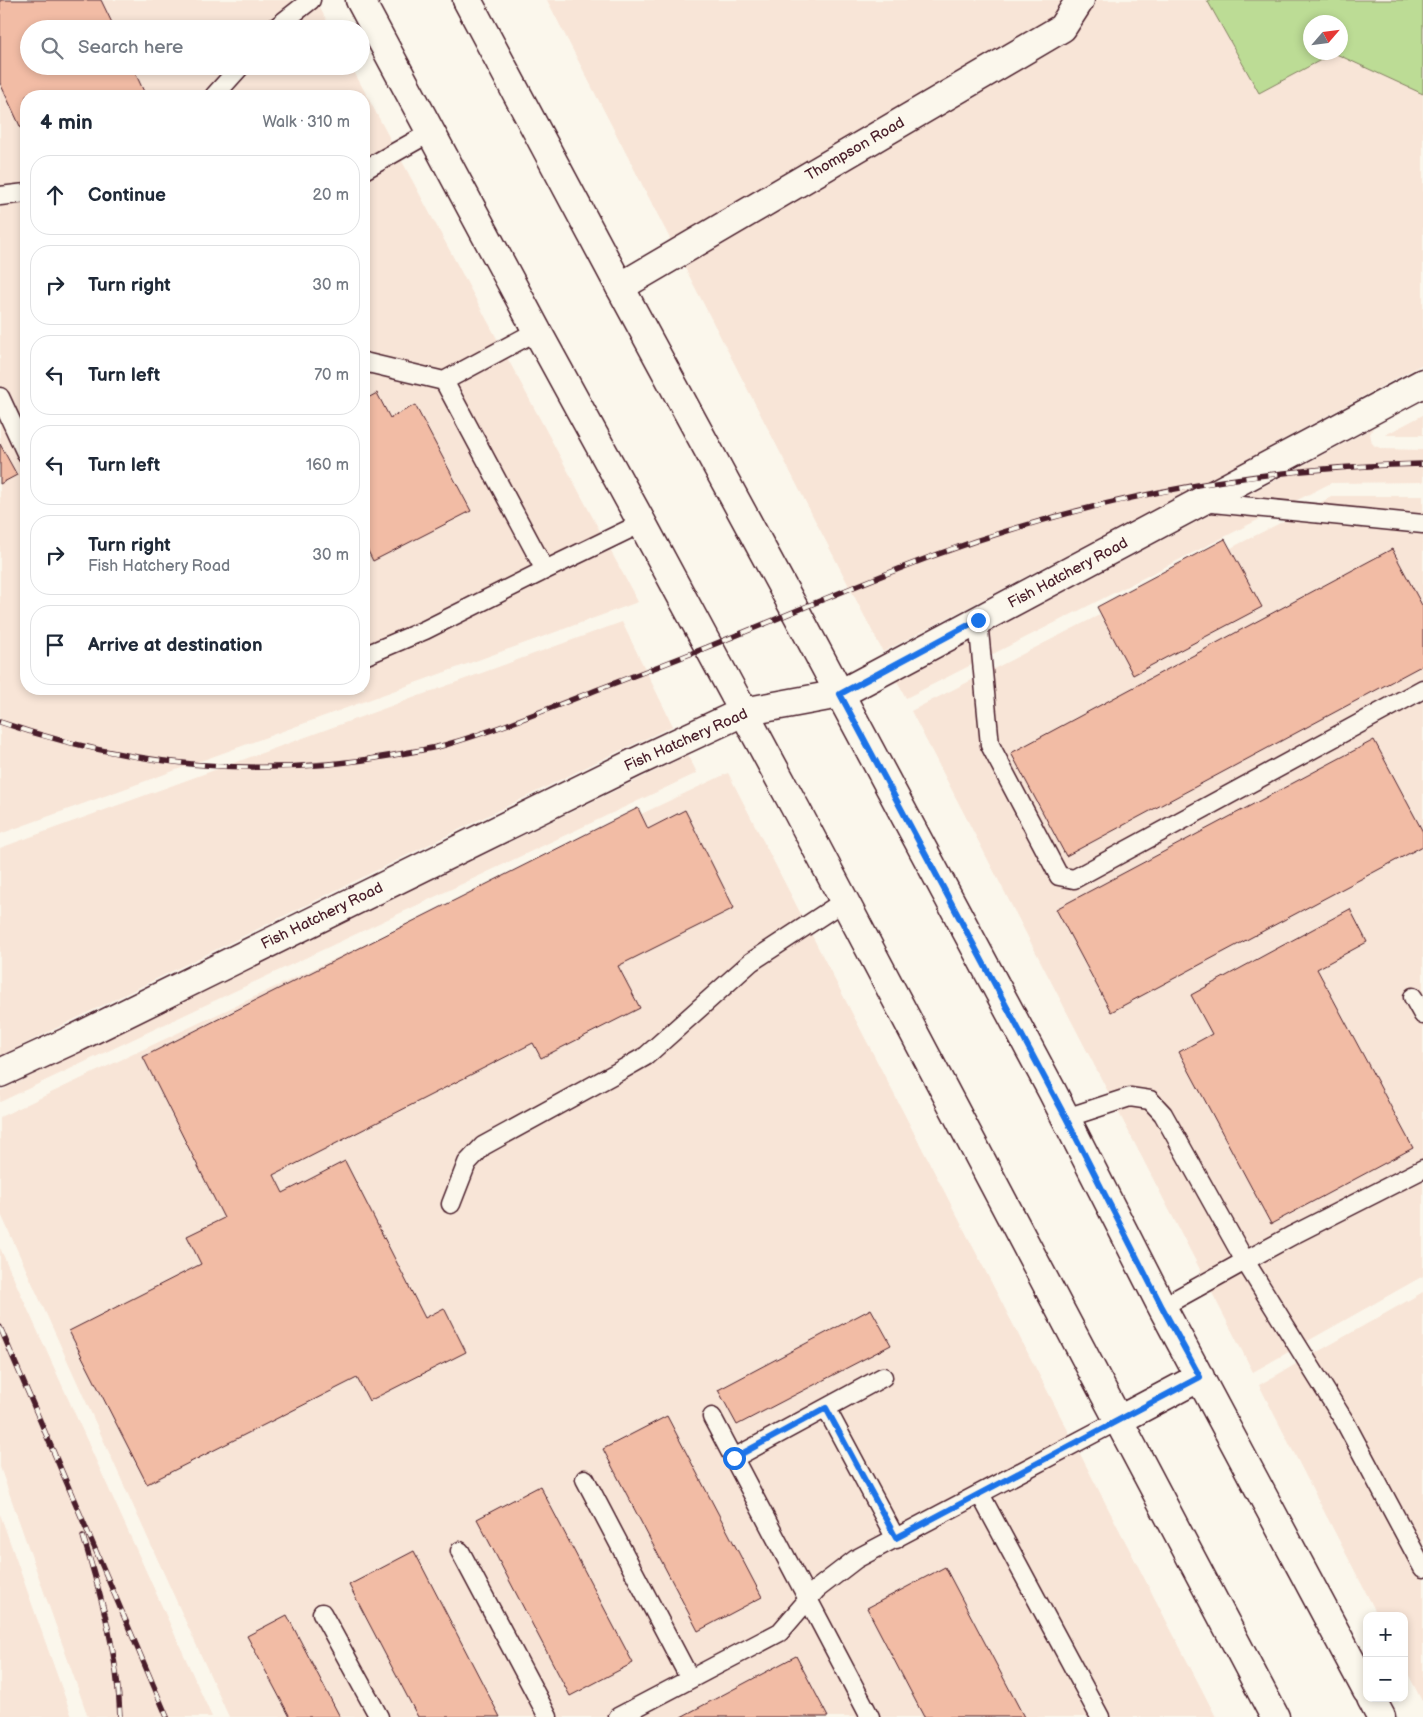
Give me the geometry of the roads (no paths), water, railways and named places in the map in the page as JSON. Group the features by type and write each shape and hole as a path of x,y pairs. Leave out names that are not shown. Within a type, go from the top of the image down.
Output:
{"main road":[{"path":"360,0 844,901 1275,1717"},
{"path":"467,0 1066,1118 1162,1307 1363,1683"},
{"name":"Thompson Road","path":"620,287 1062,28 1080,0"},
{"name":"Fish Hatchery Road","path":"0,1074 634,763 743,712 840,694 1423,383"},
{"path":"1119,1420 1200,1377"},
{"path":"1373,1702 1381,1717"}],"lane":[{"path":"285,20 311,0"},
{"path":"219,90 233,75"},
{"path":"370,167 431,132"},
{"path":"0,196 20,193"},
{"path":"370,363 444,381 537,331"},
{"path":"444,381 545,570"},
{"path":"0,397 20,440"},
{"path":"1201,502 1423,524"},
{"path":"370,653 425,630 642,523"},
{"path":"978,620 990,745 1059,876 1074,878 1423,689"},
{"path":"451,1204 467,1163 482,1146 646,1056 751,962 844,901"},
{"path":"1413,997 1423,1015"},
{"path":"1066,1118 1130,1097 1150,1100 1163,1114 1245,1261 1345,1422 1423,1568"},
{"path":"1162,1307 1293,1235 1423,1168"},
{"path":"734,1458 883,1377"},
{"path":"826,1408 896,1538"},
{"path":"712,1417 870,1717"},
{"path":"618,1717 780,1632 817,1589 856,1559 1119,1420"},
{"path":"585,1479 690,1679"},
{"path":"980,1494 1100,1717"},
{"path":"460,1551 548,1717"},
{"path":"322,1613 379,1717"}],"railway":[{"path":"0,722 48,737 97,749 195,764 244,767 294,767 344,763 413,752 445,745 503,726 682,657 930,557 989,536 1050,518 1172,490 1235,479 1360,466 1423,464"},
{"path":"0,1327 167,1717"},
{"path":"83,1536 108,1625 116,1671 120,1717"}]}
